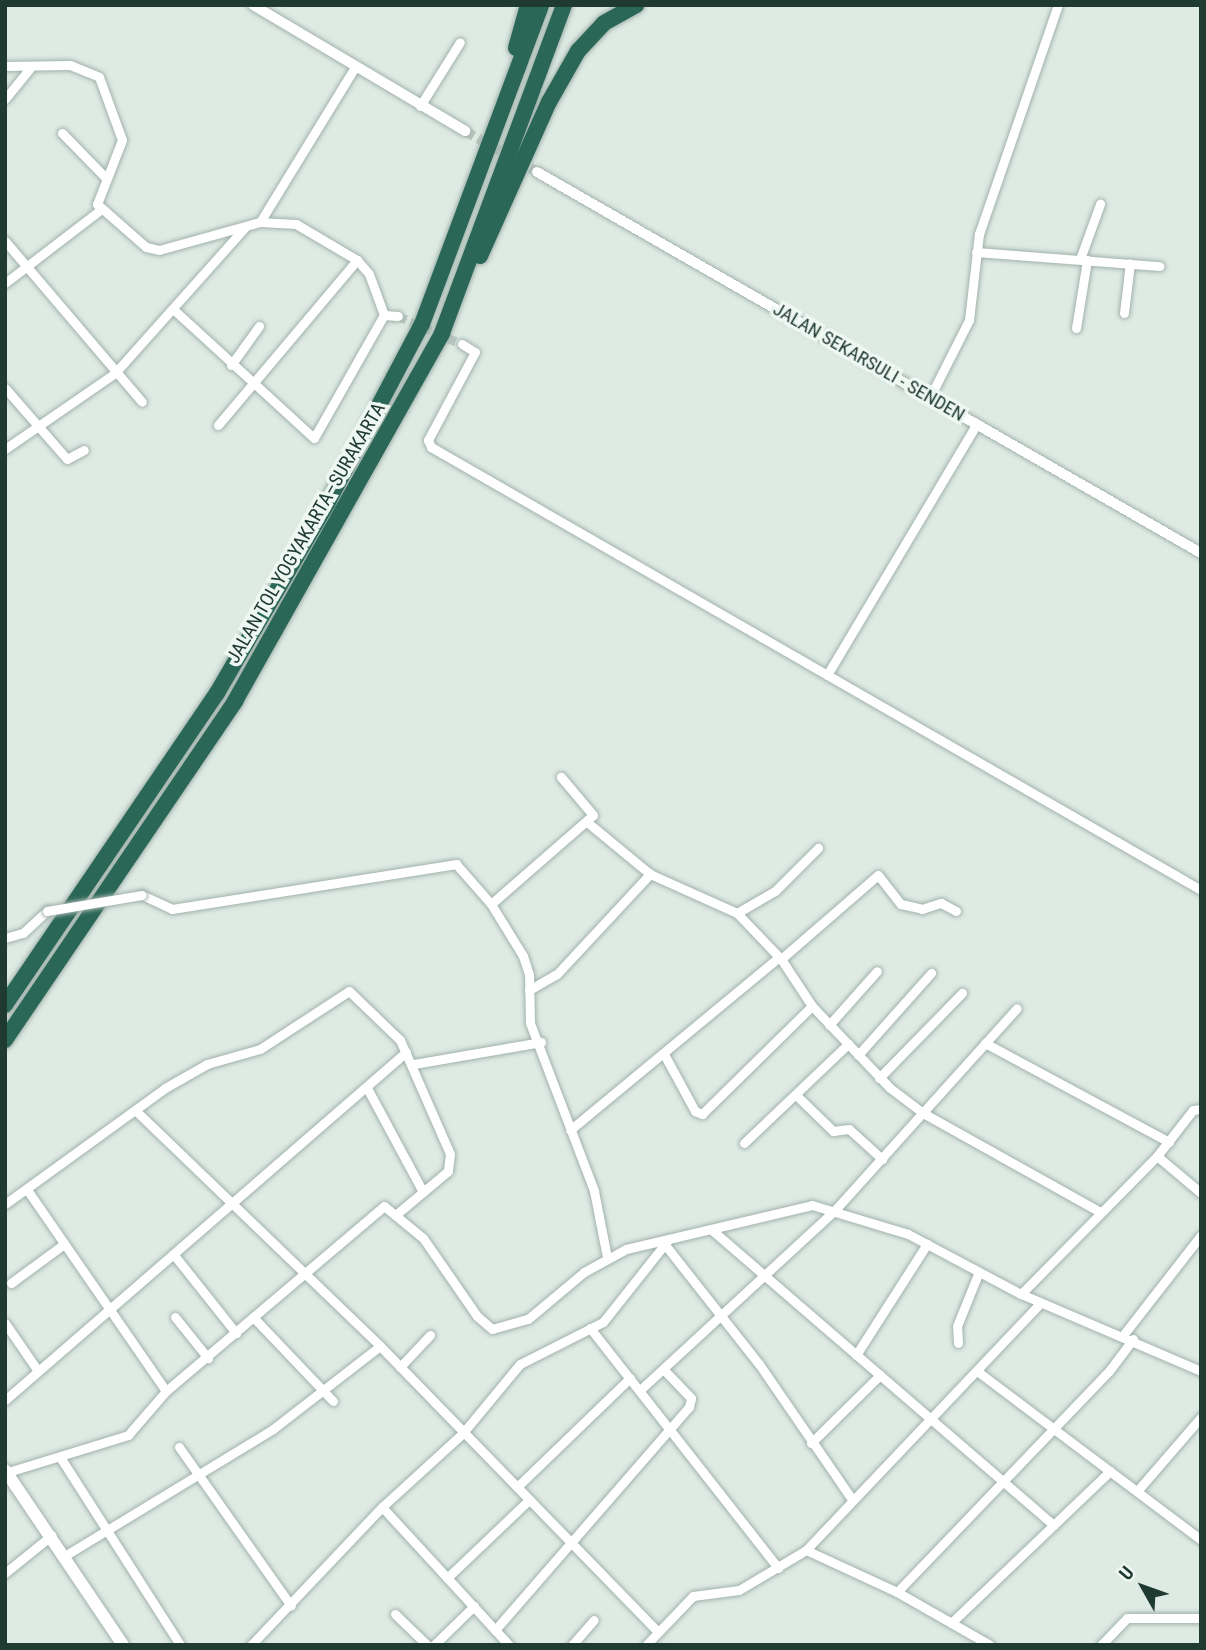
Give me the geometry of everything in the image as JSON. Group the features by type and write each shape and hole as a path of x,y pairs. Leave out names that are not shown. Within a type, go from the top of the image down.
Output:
{"highway":[{"path":"473,194 528,5"},
{"name":"JALAN TOL YOGYAKARTA–SURAKARTA","path":"5,1005 217,693 328,502 422,324 473,194 541,5"},
{"name":"JALAN TOL YOGYAKARTA–SURAKARTA","path":"5,1040 235,701 345,512 442,333 564,5"},
{"path":"442,333 549,102 578,51 604,23 636,5"}],"main road":[{"path":"6,1471 66,1555 122,1645"}],"street":[{"path":"253,5 465,131"},
{"path":"930,395 969,320 976,252 1058,5"},
{"path":"420,106 460,42"},
{"path":"5,66 30,68 70,65 99,77 122,133 97,199 100,210 152,249 260,222 296,223 357,260 369,274 384,315 314,438 231,365 173,309"},
{"path":"260,222 355,67"},
{"path":"5,99 30,68"},
{"path":"62,133 105,177"},
{"name":"JALAN SEKARSULI - SENDEN","path":"537,172 930,395 1201,553"},
{"path":"1076,328 1084,260 1100,204"},
{"path":"5,283 100,210"},
{"path":"5,449 43,427 115,373 244,227"},
{"path":"5,241 142,402"},
{"path":"976,252 1158,266"},
{"path":"218,425 254,386 357,260"},
{"path":"1124,313 1130,263"},
{"path":"384,315 398,316"},
{"path":"231,365 259,326"},
{"path":"462,344 475,352 428,440 430,447 1201,890"},
{"path":"5,388 43,427 67,459 84,450"},
{"path":"827,675 977,423"},
{"path":"491,904 587,822 592,808 561,777"},
{"path":"587,822 650,874 737,913 780,958 812,1006 829,1025 879,1078 923,1112 1100,1212"},
{"path":"737,913 795,875 818,848"},
{"path":"5,938 23,933 47,911 142,895 172,909 456,864 491,904 523,956 529,990 527,1009 594,1191 607,1256"},
{"path":"529,990 552,979 650,874"},
{"path":"570,1130 664,1056 880,875 901,904 922,909 941,903 956,911"},
{"path":"829,1025 877,971"},
{"path":"858,1055 931,973"},
{"path":"5,1204 28,1191 135,1110 206,1064 260,1049 345,991 388,1025 407,1052 451,1160 448,1171 398,1213"},
{"path":"879,1078 961,993"},
{"path":"664,1056 702,1114 812,1006"},
{"path":"640,1390 722,1319 836,1209 1017,1008"},
{"path":"414,1064 541,1042"},
{"path":"985,1043 1168,1142"},
{"path":"744,1143 848,1044"},
{"path":"5,1400 407,1052"},
{"path":"367,1087 423,1192"},
{"path":"796,1095 833,1131 849,1129 881,1159"},
{"path":"1021,1294 1157,1156 1193,1110 1201,1109"},
{"path":"135,1110 380,1346 462,1434 657,1631"},
{"path":"1157,1156 1201,1193"},
{"path":"28,1191 166,1391"},
{"path":"6,1471 122,1439 166,1391 208,1358 303,1271 380,1207 398,1213 434,1250 477,1316 492,1329 528,1319 607,1256 667,1243 800,1206 836,1209 927,1244 978,1274 1040,1303 1124,1334 1201,1371"},
{"path":"713,1231 1054,1525"},
{"path":"1124,1334 1201,1236"},
{"path":"667,1243 851,1498"},
{"path":"251,1645 382,1507 462,1434 520,1364 608,1317 667,1243"},
{"path":"12,1283 64,1244"},
{"path":"856,1355 927,1244"},
{"path":"174,1255 236,1333"},
{"path":"958,1343 957,1326 978,1274"},
{"path":"646,1645 693,1596 733,1592 806,1550 851,1498 932,1419 1040,1303"},
{"path":"175,1317 208,1358"},
{"path":"253,1317 333,1401"},
{"path":"5,1323 38,1371"},
{"path":"590,1328 778,1568"},
{"path":"400,1367 430,1335"},
{"path":"897,1592 1052,1430 1133,1339"},
{"path":"66,1555 104,1529 201,1475 326,1392 380,1346"},
{"path":"495,1630 573,1545 692,1401 664,1370"},
{"path":"977,1371 1201,1540"},
{"path":"811,1443 880,1376"},
{"path":"517,1487 630,1378"},
{"path":"1138,1490 1201,1417"},
{"path":"179,1447 291,1605"},
{"path":"60,1457 180,1645"},
{"path":"951,1623 1110,1471"},
{"path":"447,1578 529,1500"},
{"path":"382,1507 509,1645"},
{"path":"5,1573 52,1535"},
{"path":"806,1550 897,1592 990,1645"},
{"path":"434,1645 474,1606"},
{"path":"395,1614 427,1645"},
{"path":"1101,1645 1127,1618 1201,1618"},
{"path":"572,1645 594,1620"}],"tunnel":[{"path":"465,131 537,172"},
{"path":"398,316 462,344"}]}
